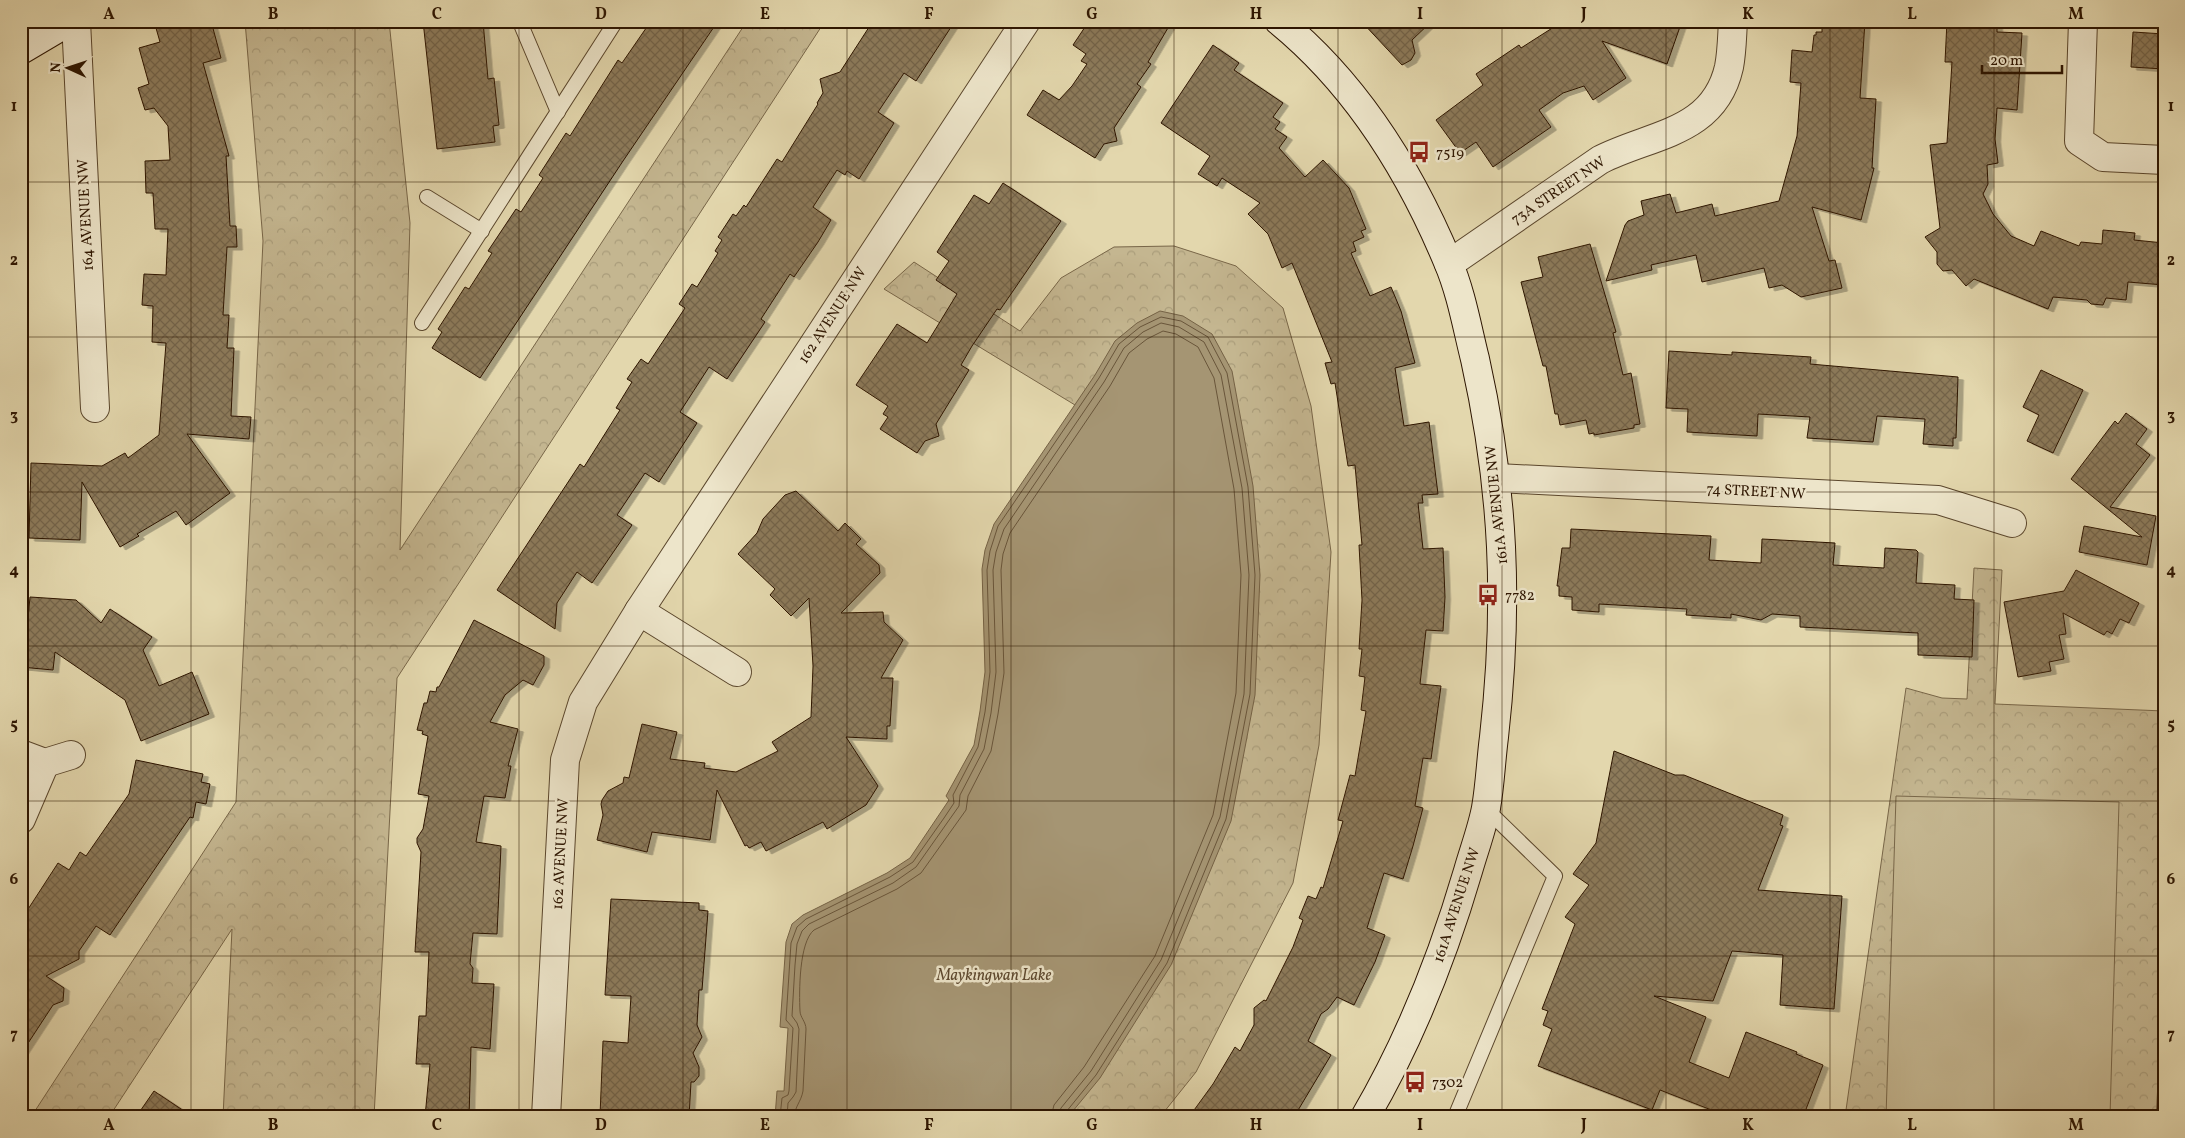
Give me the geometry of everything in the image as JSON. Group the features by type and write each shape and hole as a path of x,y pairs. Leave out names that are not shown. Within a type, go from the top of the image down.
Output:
{"street":[{"path":"21,50 70,21"},
{"name":"164 AVENUE NW","path":"76,21 94,408"},
{"name":"162 AVENUE NW","path":"546,1117 565,760 583,702 639,611 1026,21"},
{"name":"161A AVENUE NW","path":"1279,21 1295,34 1328,68 1364,111 1398,160 1423,208 1449,264 1466,321 1480,383 1497,478 1502,543 1503,642 1486,809 1460,898 1435,970 1406,1038 1365,1117"},
{"name":"73A STREET NW","path":"1449,264 1600,160 1617,151 1674,131 1701,116 1724,83 1732,52 1733,21"},
{"path":"2083,21 2079,141 2103,158 2164,160"},
{"name":"74 STREET NW","path":"1497,478 1938,500 2012,523"},
{"path":"639,611 736,672"},
{"path":"21,818 33,759 71,755"}],"lane":[{"path":"522,21 522,27 558,112"},
{"path":"422,323 616,21"},
{"path":"427,197 482,231"},
{"path":"1455,1117 1555,876 1486,809"}],"green space":[{"path":"245,21 389,21 410,223 400,550 747,21 825,21 397,678 374,1117 223,1117 232,929 109,1117 31,1117 236,802 263,241"},
{"path":"1174,246 1236,266 1283,308 1311,406 1331,552 1319,745 1293,883 1196,1072 1160,1117 1048,1117 1190,405 1075,405 884,289 914,262 1020,331 1061,278 1114,247"},
{"path":"1974,568 2002,570 1995,704 2164,711 2164,983 2156,1117 1845,1117 1906,688 1942,698 1967,699"},
{"path":"1896,796 2119,802 2110,1117 1886,1117"}],"water":[{"name":"Maykingwan Lake","path":"1160,311 1183,316 1212,334 1232,371 1253,486 1260,575 1255,695 1231,821 1171,965 1100,1078 1068,1117 775,1117 777,1091 784,1091 788,1028 780,1027 786,942 792,924 803,915 887,873 910,858 949,800 946,796 974,745 980,711 985,672 982,569 985,550 994,524 1095,375 1115,341 1137,323"}],"building":[{"path":"154,21 211,21 221,58 203,63 229,156 226,156 230,226 236,226 237,247 227,247 223,315 229,315 227,348 234,348 231,416 251,417 249,439 187,434 230,493 186,525 176,511 137,534 139,536 120,547 82,482 80,540 29,538 31,463 102,466 125,453 128,458 159,435 166,343 152,342 153,306 142,305 144,274 166,275 168,229 155,229 153,193 146,193 145,161 170,160 168,126 154,108 145,110 138,88 149,84 139,48 160,42"},
{"path":"423,21 483,21 488,79 494,78 499,125 493,126 495,142 437,149"},
{"path":"651,21 718,21 480,378 432,348 442,332 438,329 465,287 469,289 492,253 488,251 516,209 521,212 543,178 539,175 566,133 570,136 618,60 622,63"},
{"path":"873,21 955,21 916,81 904,73 878,112 894,123 859,179 847,171 845,175 837,170 813,207 831,220 818,242 794,277 790,274 761,319 765,322 727,379 709,367 680,412 697,423 659,482 645,473 617,515 632,525 592,583 577,572 557,603 555,629 497,590 580,464 584,467 620,410 616,408 632,382 627,379 641,359 648,364 685,308 679,304 692,284 697,287 718,253 715,251 722,240 718,237 733,214 736,216 744,205 746,207 777,159 782,162 818,104 823,93 820,79 840,72"},
{"path":"1089,21 1172,21 1148,62 1151,64 1137,84 1141,87 1114,128 1117,141 1104,144 1095,158 1027,115 1043,90 1059,100 1072,86 1087,64 1081,61 1086,54 1073,45"},
{"path":"1361,21 1432,21 1412,40 1415,53 1411,60 1402,65"},
{"path":"1556,21 1682,21 1667,64 1602,41 1626,78 1593,100 1584,86 1563,93 1539,110 1551,127 1493,167 1476,142 1460,153 1436,120 1483,85 1476,74 1519,45 1521,48 1557,25"},
{"path":"1822,21 1865,21 1860,98 1876,99 1872,168 1874,168 1861,220 1812,207 1829,261 1835,260 1842,288 1801,297 1782,285 1769,288 1764,268 1702,282 1696,255 1651,265 1652,270 1606,281 1625,225 1628,221 1644,215 1641,201 1670,194 1676,213 1712,204 1715,216 1779,201 1797,136 1801,83 1790,82 1792,50 1812,52 1814,35 1816,35 1816,32 1822,32"},
{"path":"1947,21 1997,21 1997,32 2022,33 2017,110 1997,108 1995,139 1998,163 1987,165 1988,184 1983,194 1993,214 2011,236 2034,246 2041,231 2079,246 2081,242 2102,244 2103,230 2135,233 2134,240 2164,243 2164,285 2128,282 2126,300 2106,298 2103,305 2091,304 2087,300 2053,297 2048,309 1974,279 1966,286 1952,270 1943,271 1937,264 1937,252 1925,237 1940,228 1930,145 1947,143 1952,62 1945,62"},
{"path":"2133,32 2164,34 2164,69 2131,67"},
{"path":"1213,45 1239,63 1234,70 1283,103 1273,117 1280,122 1275,129 1287,137 1279,148 1305,177 1323,160 1349,188 1366,229 1361,231 1364,237 1353,242 1356,251 1351,253 1370,296 1391,287 1401,311 1415,363 1395,368 1404,426 1429,422 1438,494 1422,495 1423,503 1418,503 1423,549 1443,548 1445,597 1443,631 1426,630 1420,684 1441,686 1431,759 1423,758 1415,806 1423,808 1403,879 1384,873 1367,928 1385,935 1375,962 1354,1005 1337,997 1328,1009 1321,1014 1308,1041 1331,1055 1294,1117 1189,1117 1213,1084 1235,1047 1240,1051 1254,1025 1254,1008 1264,1000 1266,1001 1293,947 1303,920 1299,918 1308,896 1316,899 1321,887 1323,888 1343,821 1338,820 1350,775 1355,776 1366,711 1361,710 1365,677 1359,676 1362,649 1359,649 1362,600 1359,545 1362,545 1355,465 1348,466 1335,383 1331,384 1325,363 1332,362 1292,263 1282,268 1268,234 1248,214 1260,203 1222,178 1217,186 1198,174 1210,156 1161,123"},
{"path":"1003,183 1061,221 1000,310 997,309 961,365 969,370 936,424 939,436 925,441 917,453 880,429 888,417 883,414 888,406 856,385 897,324 927,343 957,294 936,280 949,261 937,252 974,195 989,204"},
{"path":"1590,244 1616,332 1613,333 1623,375 1631,373 1640,424 1634,425 1634,428 1594,435 1594,433 1589,434 1586,420 1560,425 1558,414 1555,414 1546,366 1543,366 1521,282 1543,277 1538,257"},
{"path":"1669,351 1732,355 1732,352 1811,357 1810,364 1958,377 1956,438 1953,438 1953,446 1923,444 1925,419 1877,416 1873,442 1807,438 1810,417 1758,414 1757,436 1687,432 1688,409 1666,408"},
{"path":"2041,370 2083,390 2053,453 2027,441 2039,415 2023,407"},
{"path":"2126,413 2147,429 2136,444 2150,455 2110,507 2156,516 2147,565 2079,552 2084,526 2142,537 2071,479 2115,421 2118,424"},
{"path":"796,491 838,531 845,523 861,539 856,544 879,565 880,573 841,613 883,612 884,622 903,640 881,678 893,678 890,726 887,726 887,739 846,737 878,786 866,805 827,829 823,822 766,851 761,842 749,848 747,845 745,846 717,790 710,840 652,832 647,852 597,840 603,815 602,800 608,791 623,783 624,777 629,778 642,724 677,732 670,759 705,763 704,768 736,772 778,751 772,742 811,717 813,666 809,598 791,616 770,595 775,589 738,554 757,533 763,519 785,495"},
{"path":"1571,529 1711,536 1709,560 1761,563 1762,539 1835,543 1833,565 1884,568 1885,548 1916,550 1918,552 1916,583 1955,585 1954,599 1974,600 1972,657 1918,655 1918,633 1800,627 1800,616 1772,614 1761,620 1731,614 1731,618 1686,615 1687,609 1599,604 1599,612 1572,610 1572,597 1559,596 1559,586 1557,586 1562,548 1570,548"},
{"path":"2076,570 2139,603 2129,623 2120,619 2112,634 2107,631 2104,635 2063,613 2066,634 2059,635 2064,659 2049,662 2051,671 2018,677 2004,602 2064,591"},
{"path":"30,597 76,600 101,623 110,609 152,637 143,650 159,686 192,672 209,714 141,741 125,700 55,652 53,670 21,667 21,639 26,640"},
{"path":"474,620 544,656 544,665 533,685 523,680 505,695 490,722 518,729 508,766 511,766 505,798 484,796 476,842 501,846 497,934 473,933 470,964 473,968 472,983 494,984 490,1049 471,1047 469,1117 425,1117 430,1064 416,1064 419,1016 426,1016 429,952 415,952 421,852 417,838 423,829 429,796 418,794 428,736 422,734 423,731 417,730 424,703 427,703 430,691 436,692"},
{"path":"1614,751 1675,775 1684,775 1783,815 1780,825 1783,826 1758,890 1842,896 1834,1009 1780,1005 1783,955 1732,951 1713,1001 1654,996 1706,1017 1689,1062 1729,1078 1746,1032 1797,1052 1796,1054 1823,1065 1803,1117 1711,1117 1714,1111 1660,1090 1652,1110 1538,1066 1552,1029 1543,1025 1548,1011 1542,1009 1575,924 1565,917 1589,885 1573,874 1596,843"},
{"path":"136,760 203,774 201,782 210,784 206,804 196,802 193,818 190,817 110,935 96,926 79,951 79,959 46,976 64,988 63,1001 53,1005 21,1054 21,920 58,863 69,870 80,852 86,856 129,794"},
{"path":"611,899 699,903 699,910 708,911 702,990 699,990 697,1025 702,1037 693,1053 699,1067 699,1076 694,1082 691,1082 689,1117 600,1116 603,1041 628,1043 631,996 605,995"},
{"path":"154,1091 193,1117 136,1117"}],"place":[{"name":"7519","path":"1419,152"},
{"name":"7782","path":"1488,595"},
{"name":"7302","path":"1415,1082"}]}
